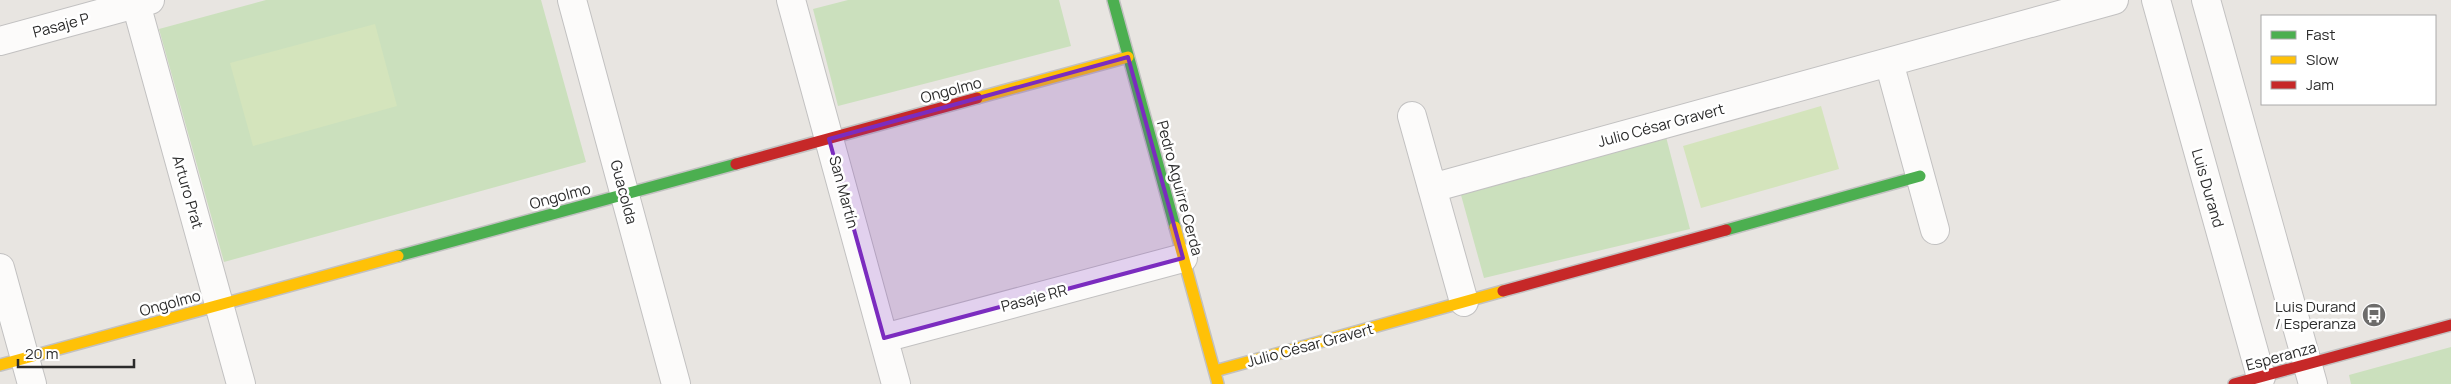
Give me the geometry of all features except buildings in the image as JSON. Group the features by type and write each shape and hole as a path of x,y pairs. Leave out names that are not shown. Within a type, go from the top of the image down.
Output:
{"street":[{"name":"Guacolda","path":"572,0 676,384"},
{"name":"Pedro Aguirre Cerda","path":"1113,0 1218,384"},
{"name":"Julio César Gravert","path":"1432,188 2114,0"},
{"name":"Luis Durand","path":"2156,0 2260,377"},
{"path":"2206,0 2311,374"},
{"name":"Pasaje P","path":"0,41 140,1"},
{"name":"Arturo Prat","path":"140,1 241,384"},
{"name":"San Martín","path":"796,1 829,139 896,384"},
{"name":"Ongolmo","path":"12,362 1128,57"},
{"path":"1889,62 1935,230"},
{"path":"1412,116 1464,302"},
{"name":"Julio César Gravert","path":"1215,371 1920,176"},
{"name":"Pasaje RR","path":"884,338 1183,258"},
{"path":"0,268 12,362 32,384"},
{"name":"Esperanza","path":"2234,384 2260,377 2311,374 2451,325"}],"highlighted area":[{"path":"1128,57 1183,258 884,338 829,139"}],"green space":[{"path":"266,0 541,0 586,162 224,262 159,29"},
{"path":"848,0 1059,0 1071,46 838,106 813,9"},
{"path":"375,24 397,106 253,146 230,63"},
{"path":"1821,106 1839,169 1701,208 1683,146"},
{"path":"1665,133 1690,229 1484,278 1461,195"},
{"path":"2451,347 2451,384 2351,384 2349,375"}],"traffic: fast":[{"path":"1113,0 1175,227"},
{"path":"398,256 736,164"},
{"path":"1726,230 1920,176"}],"traffic: slow":[{"path":"977,98 1128,57"},
{"path":"1175,227 1218,384"},
{"path":"0,365 398,256"},
{"path":"1215,371 1503,291"}],"traffic: jam":[{"path":"736,164 977,98"},
{"path":"1503,291 1726,230"},
{"path":"2234,384 2451,325"}],"place":[{"name":"Luis Durand / Esperanza","path":"2374,315"}]}
